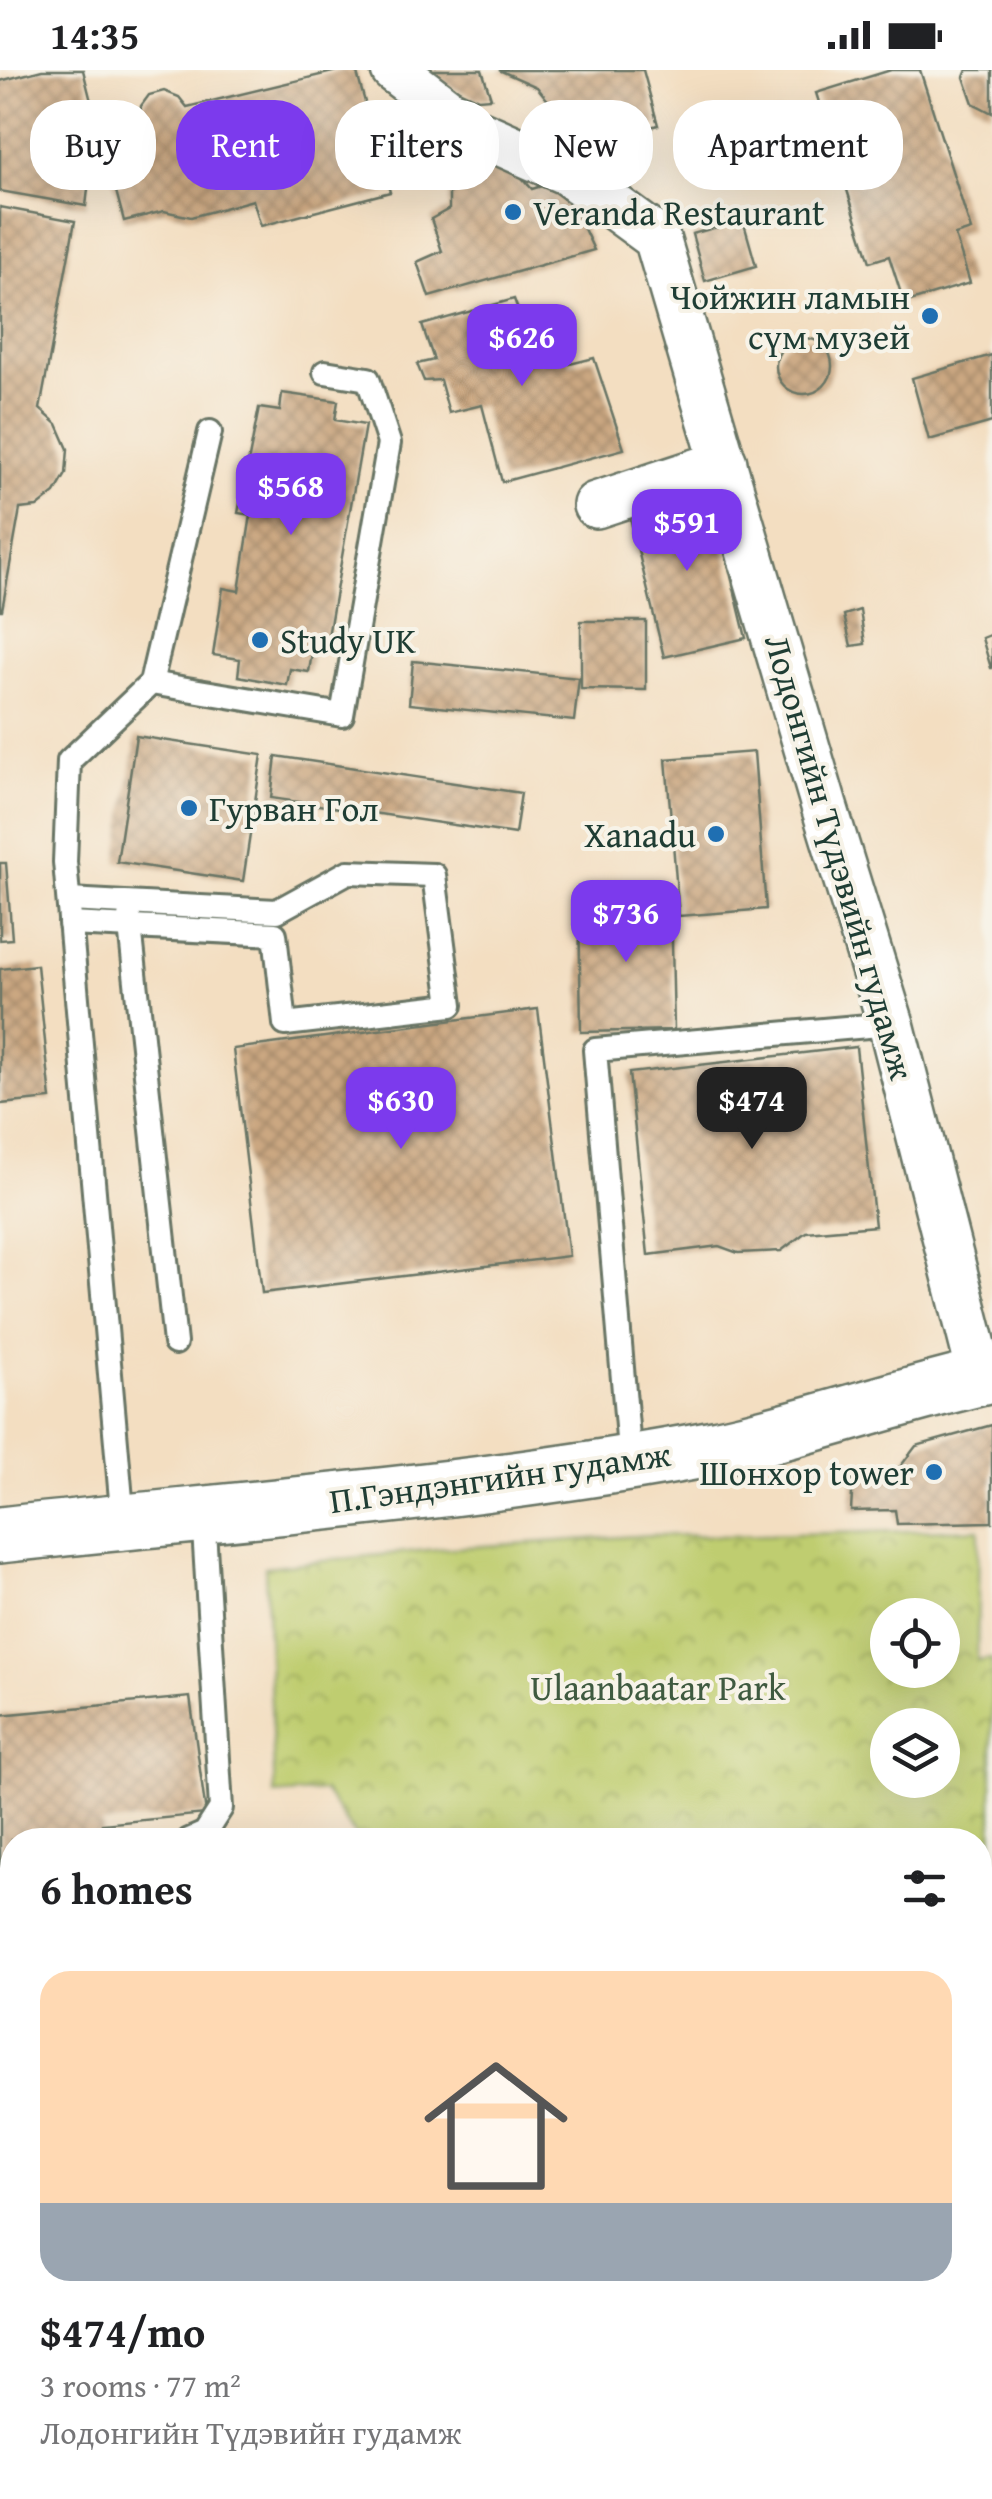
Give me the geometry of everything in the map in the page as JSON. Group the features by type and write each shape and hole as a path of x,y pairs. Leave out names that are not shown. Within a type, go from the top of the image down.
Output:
{"street":[{"name":"Лодонгийн Түдэвийн гудамж","path":"394,70 472,130 567,172 656,238 892,1024 986,1376"},
{"path":"596,505 724,463"},
{"name":"П.Гэндэнгийн гудамж","path":"0,1534 482,1485 630,1462 803,1428 986,1376"}],"lane":[{"path":"150,683 342,715 389,443 368,379 326,372"},
{"path":"122,1522 65,862 68,762 150,683 210,432"},
{"path":"348,872 434,874 451,1005 285,1024 275,934 130,928 70,912 128,903 277,911 348,872"},
{"path":"128,903 175,1342"},
{"path":"630,1462 595,1050 892,1024"},
{"path":"203,1514 221,1808 208,1828"}],"green space":[{"name":"Ulaanbaatar Park","path":"979,1529 977,1661 992,1659 992,1828 350,1828 324,1791 275,1795 265,1567 437,1549 652,1535"}],"building":[{"path":"42,70 83,70 91,100 30,100 30,190 88,190 86,206 0,191 0,81"},
{"path":"341,70 356,70 364,100 335,100 335,190 390,192 261,226 253,200 191,217 164,211 124,221 116,190 156,190 156,100 145,100 164,91 181,100 176,100 176,190 315,190 315,100 216,100"},
{"path":"428,70 482,70 491,98 478,99"},
{"path":"499,70 643,70 651,100 548,100 537,87"},
{"path":"891,70 920,70 971,230 955,235 970,283 904,303 889,256 870,262 847,190 903,190 903,100 818,100 816,93"},
{"path":"967,70 992,70 992,113 973,103 964,77"},
{"path":"505,159 519,175 519,190 566,190 594,250 429,297 417,262 442,251 431,219 449,209 449,193 454,190 499,190 499,163"},
{"path":"0,207 75,221 40,409 57,424 68,449 66,474 55,493 37,507 20,509 2,610 0,610"},
{"path":"743,220 756,266 705,281 692,234"},
{"path":"514,299 524,326 557,319 570,364 594,358 624,449 502,482 482,405 449,413 440,380 424,381 417,364 434,360 422,325"},
{"path":"804,338 824,346 832,366 824,386 804,394 784,386 776,366 784,346"},
{"path":"992,355 992,422 929,440 912,378"},
{"path":"282,393 338,401 335,420 365,425 326,648 313,646 309,672 290,669 287,685 238,676 240,659 213,655 223,588 239,591 251,515 238,513 259,408 280,411"},
{"path":"710,490 746,638 664,657 628,509"},
{"path":"860,610 865,644 851,646 844,615"},
{"path":"581,621 646,621 646,690 581,689"},
{"path":"992,634 992,668 991,668 982,638"},
{"path":"413,661 579,678 574,721 409,704"},
{"name":"Гурван Гол","path":"136,736 262,755 243,881 117,862"},
{"name":"Xanadu","path":"754,752 766,909 679,916 666,759"},
{"path":"276,756 521,793 515,834 271,798"},
{"path":"0,863 6,863 12,939 0,940"},
{"path":"671,898 674,1030 581,1032 579,900"},
{"path":"37,965 51,1099 0,1104 0,969"},
{"path":"538,1009 569,1256 262,1293 233,1049"},
{"path":"856,1047 875,1226 806,1232 781,1251 738,1253 719,1246 648,1255 629,1073"},
{"name":"Шонхор tower","path":"992,1425 992,1522 897,1524 895,1510 851,1511 853,1477 900,1467 916,1446"},
{"path":"190,1697 206,1814 102,1824 102,1828 0,1828 0,1715"}],"place":[{"name":"Veranda Restaurant","path":"513,212"},
{"name":"Чойжин ламын сүм музей","path":"930,316"},
{"name":"Study UK","path":"260,640"},
{"name":"Гурван Гол","path":"189,808"},
{"name":"Xanadu","path":"716,834"},
{"name":"Шонхор tower","path":"934,1472"}]}
